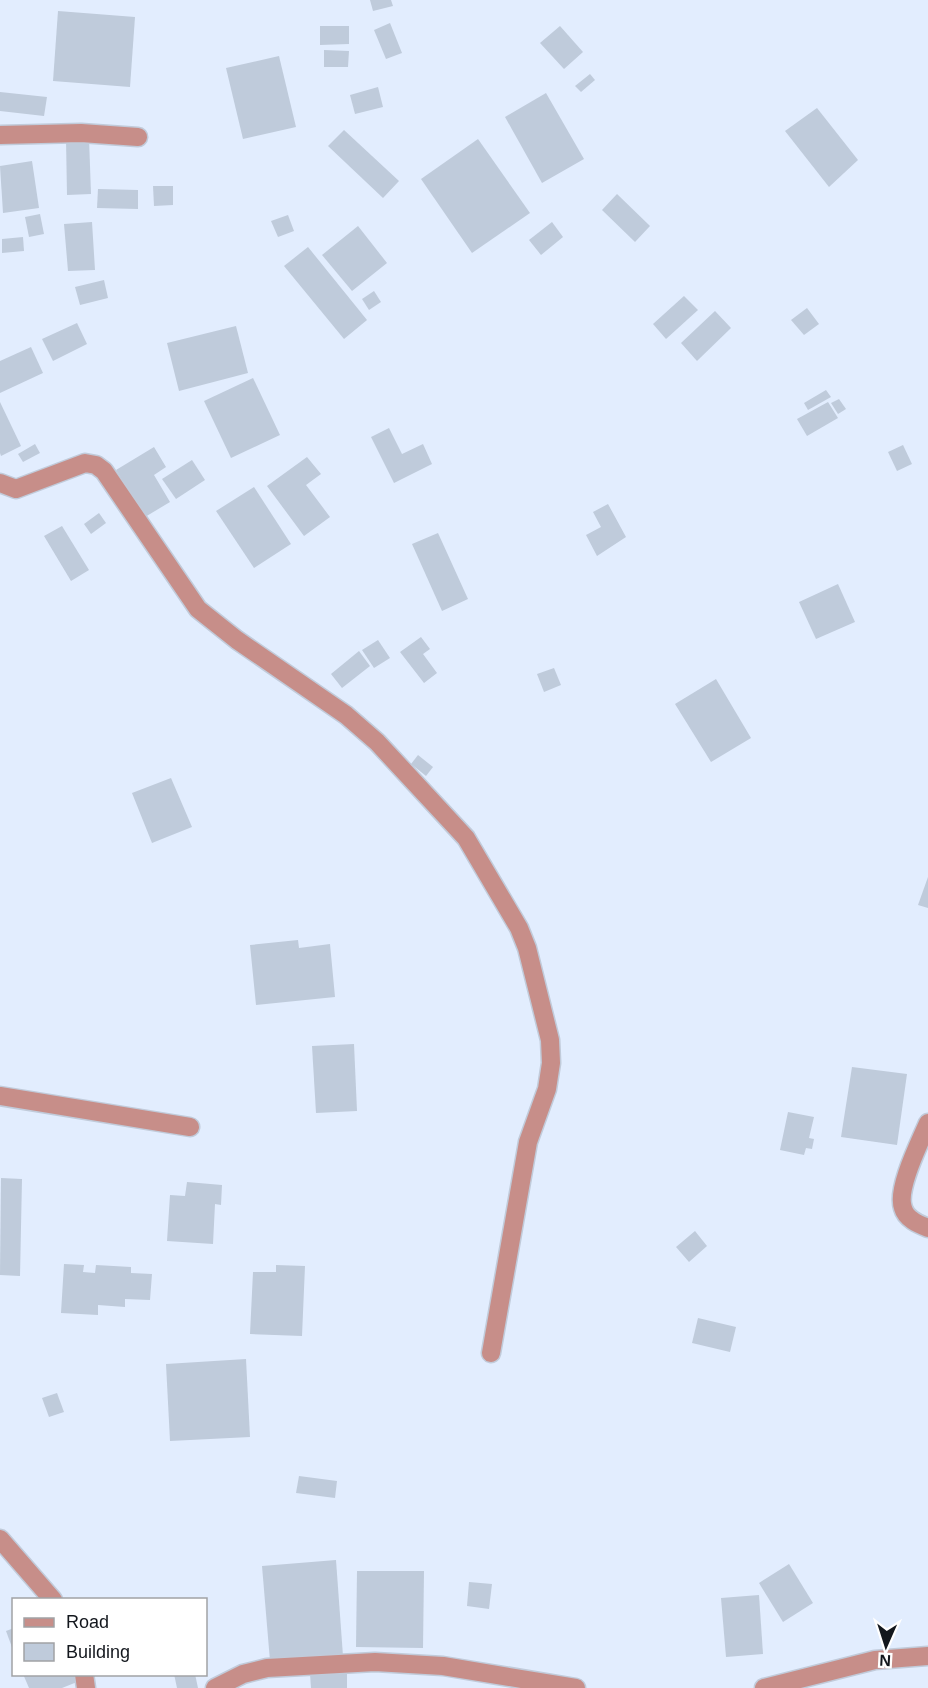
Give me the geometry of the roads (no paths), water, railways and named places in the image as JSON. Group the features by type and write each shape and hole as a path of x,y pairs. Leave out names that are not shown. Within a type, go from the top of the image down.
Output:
{"street":[{"path":"0,135 81,133 138,137"},
{"path":"0,483 16,489 85,463 96,465 104,471 198,609 237,640 346,715 377,742 466,838 519,928 527,948 550,1040 551,1063 547,1089 528,1142 491,1353"},
{"path":"0,1096 190,1127"},
{"path":"928,1123 902,1192 903,1209 913,1222 928,1228"},
{"path":"0,1539 52,1598"},
{"path":"764,1688 875,1660 928,1656"},
{"path":"215,1688 243,1674 267,1668 375,1662 443,1666 576,1688"}]}
